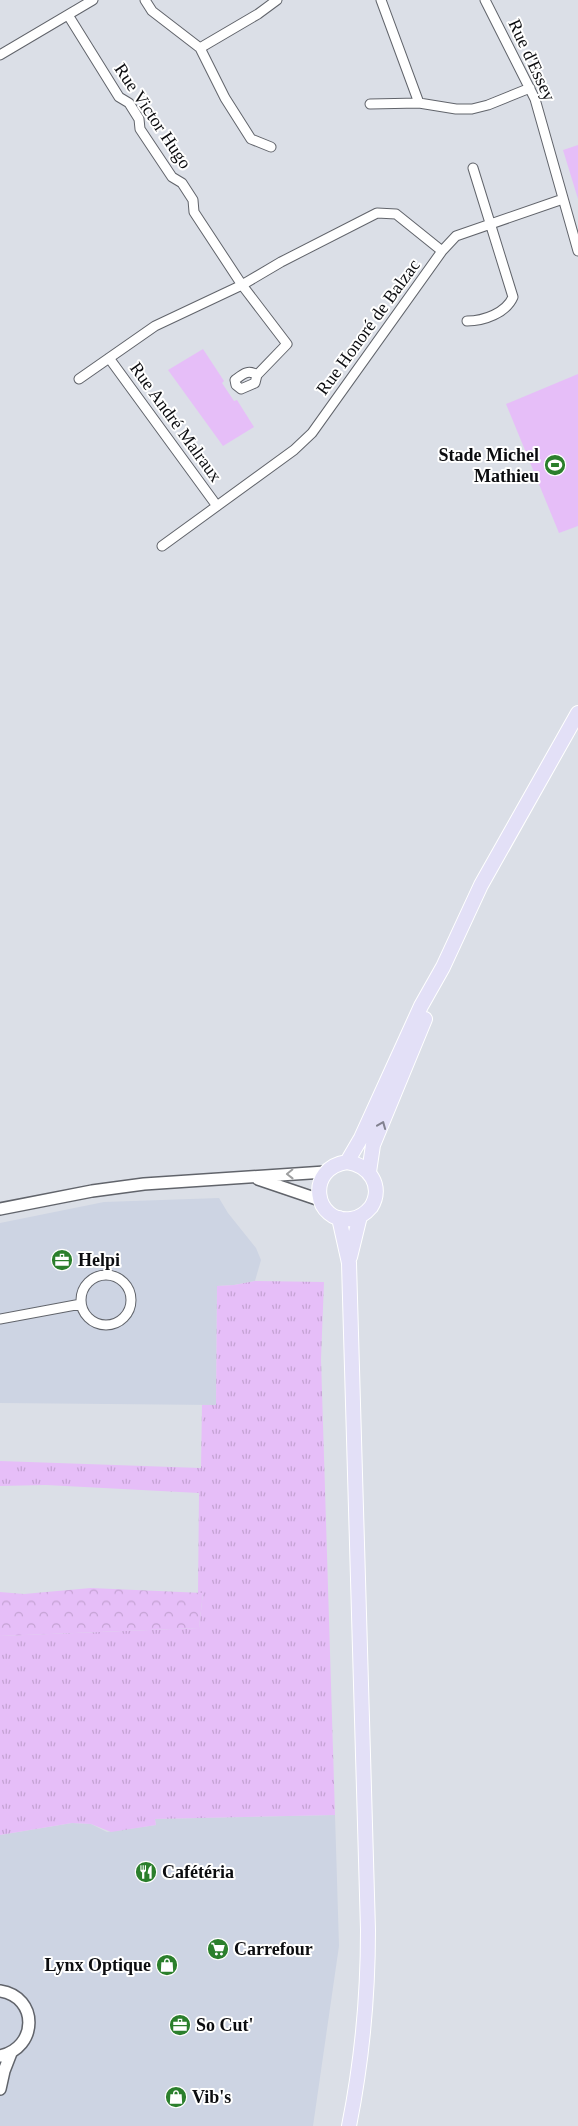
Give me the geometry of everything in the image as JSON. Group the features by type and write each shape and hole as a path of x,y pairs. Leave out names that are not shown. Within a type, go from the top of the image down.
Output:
{"main road":[{"path":"347,1162 361,1138 421,1006 443,966 481,885 578,713"},
{"path":"369,1172 373,1145 428,1010 443,966"},
{"path":"347,1162 356,1163 369,1172 374,1181 376,1191 374,1201 369,1210 354,1218 339,1218 324,1208 318,1190 320,1180 332,1166 347,1162"},
{"path":"349,1263 360,1216"},
{"path":"339,1218 349,1263 368,1938 364,2022 349,2126"}],"street":[{"path":"1,50 93,0"},
{"path":"145,0 152,11 200,48 225,98 251,139 271,147"},
{"path":"200,48 258,14 277,0"},
{"path":"381,0 418,103"},
{"name":"Rue d'Essey","path":"484,0 530,88 578,251"},
{"name":"Rue Victor Hugo","path":"68,15 119,97 129,103 140,119 140,130 172,178 182,183 193,200 194,212 242,285 287,344 257,375"},
{"path":"370,104 418,103 456,109 472,109 488,105 530,88"},
{"path":"467,320 479,321 509,307 514,297 473,168"},
{"name":"Rue Honoré de Balzac","path":"162,546 294,450 312,433 442,251 456,236 563,200"},
{"path":"79,379 155,326 242,285 281,262 377,213 396,214 442,251"},
{"name":"Rue André Malraux","path":"109,358 216,506"},
{"path":"0,1209 114,1187 172,1181 254,1178 325,1172"},
{"path":"254,1178 320,1200"},
{"path":"103,1274 122,1280 130,1292 131,1299 128,1312 124,1318 112,1324 105,1325 92,1321 83,1311 81,1304 82,1290 85,1284 103,1274"},
{"path":"0,1319 81,1304"},
{"path":"0,1991 18,1999 28,2014 28,2033 19,2048 5,2055 0,2089"}],"shaded area":[{"path":"219,1198 228,1213 256,1248 261,1260 255,1281 217,1286 216,1405 0,1403 0,1223 104,1202"},
{"path":"335,1815 339,1946 313,2126 0,2126 0,1835 72,1823 91,1824 107,1832 156,1825 155,1819"}],"green space":[{"path":"578,145 578,199 563,150"},
{"path":"203,349 224,381 222,383 234,401 237,400 254,427 223,446 168,370"},
{"name":"Stade Michel Mathieu","path":"578,374 578,526 559,533 506,404"},
{"path":"255,1281 324,1282 321,1359 335,1815 155,1819 156,1825 111,1832 91,1824 72,1823 0,1835 0,1636 199,1628 203,1593 198,1593 199,1493 46,1485 0,1486 0,1461 201,1468 202,1405 216,1405 217,1286"},
{"path":"91,1588 203,1593 199,1628 0,1636 0,1592 24,1594"}],"place":[{"name":"Stade Michel Mathieu","path":"555,465"},
{"name":"Helpi","path":"62,1260"},
{"name":"Cafétéria","path":"146,1872"},
{"name":"Carrefour","path":"218,1949"},
{"name":"Lynx Optique","path":"167,1965"},
{"name":"So Cut'","path":"180,2025"},
{"name":"Vib's","path":"176,2097"}]}
